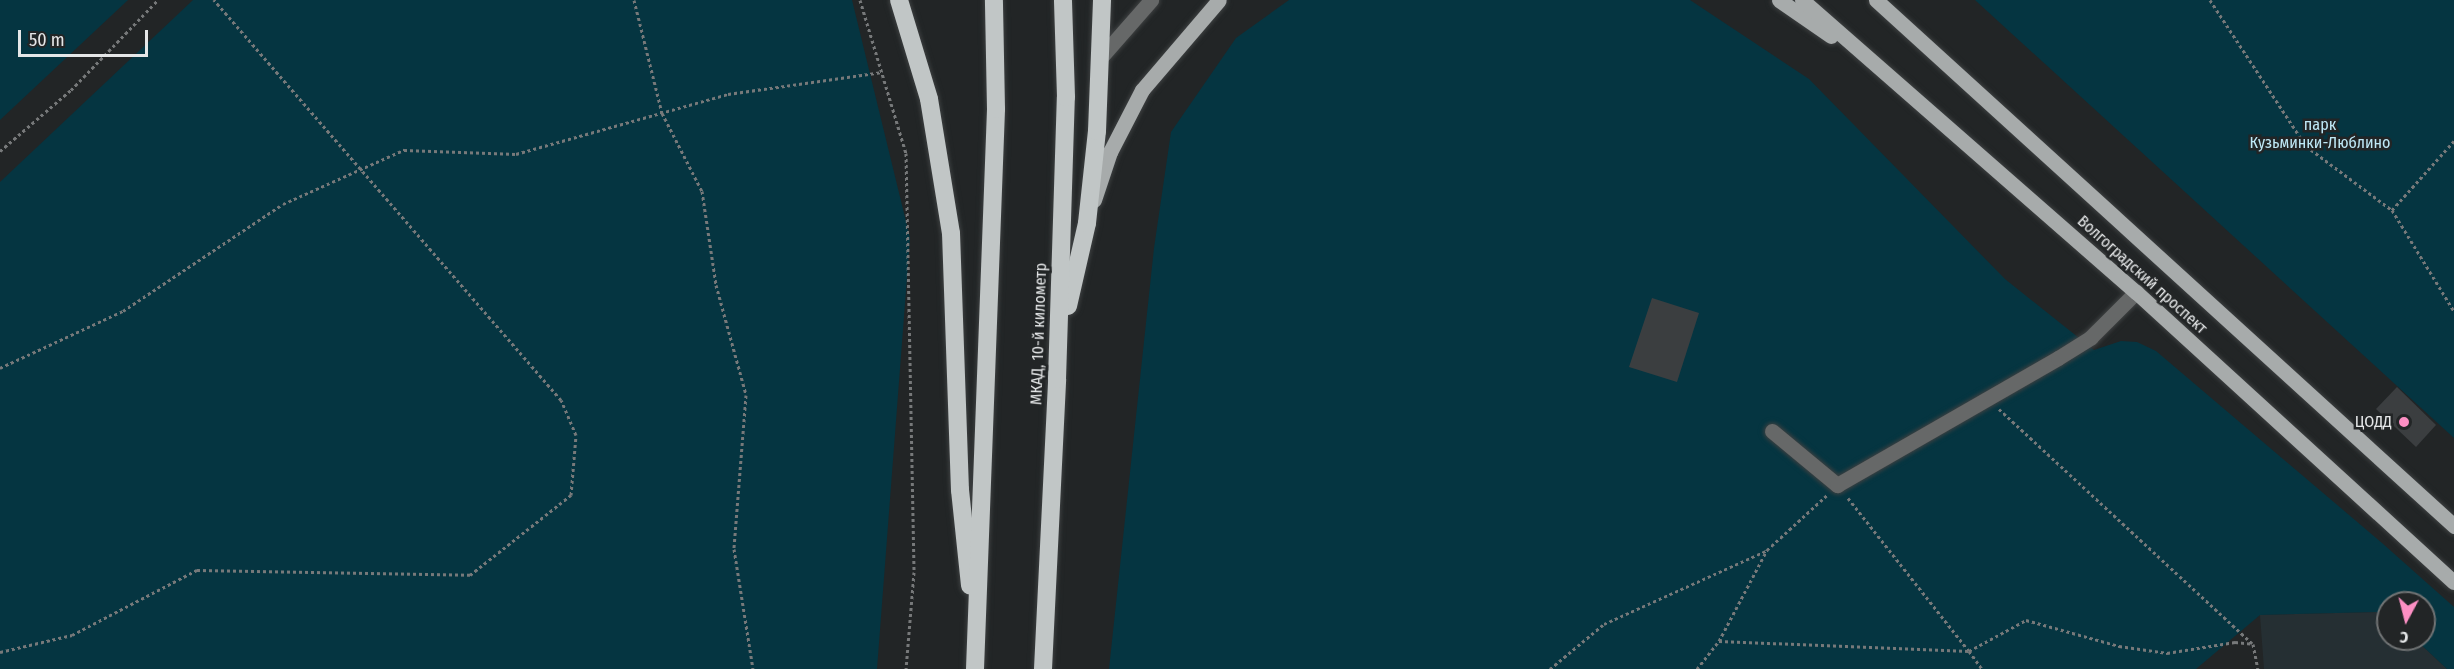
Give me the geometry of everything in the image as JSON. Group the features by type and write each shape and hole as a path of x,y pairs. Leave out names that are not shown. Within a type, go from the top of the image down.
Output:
{"highway":[{"path":"976,660 996,109 994,0"},
{"name":"МКАД, 10-й километр","path":"1043,669 1057,379 1065,96 1063,0"},
{"path":"1057,379 1069,298 1087,223 1101,57 1102,0"},
{"path":"902,6 929,99 951,233 960,490 976,660"}],"main road":[{"path":"1087,223 1110,152 1142,90 1219,0"},
{"path":"1779,0 1886,74"},
{"name":"Волгоградский проспект","path":"1802,0 2136,292 2454,582"},
{"name":"Волгоградский проспект","path":"1881,3 2454,526"}],"lane":[{"path":"1101,57 1150,0"},
{"path":"1772,431 1838,485 2091,336 2136,292"}],"path":[{"path":"0,151 71,90 158,0"},
{"path":"0,652 72,635 197,570 470,575 572,495 576,435 561,400 214,0"},
{"path":"634,0 662,113 702,191 716,285 747,395 734,549 753,669"},
{"path":"860,0 906,153 914,572 906,669"},
{"path":"2210,0 2306,146 2392,210 2454,311"},
{"path":"0,368 123,311 283,204 404,150 516,154 728,94 882,72"},
{"path":"2392,210 2454,141"},
{"path":"1988,398 2253,644 2258,669"},
{"path":"1550,669 1604,624 1767,550 1838,485 1982,669"},
{"path":"1697,669 1719,641 1767,550"},
{"path":"1719,641 1969,651 2026,620 2119,646 2167,653 2235,642 2253,644"}],"shaded area":[{"path":"2376,612 2376,651 2428,651 2447,669 2264,669 2260,615"}],"green space":[{"path":"0,0 128,0 0,120"},
{"path":"193,0 852,0 910,238 877,669 0,669 0,182"},
{"path":"1289,0 1690,0 1809,79 2005,279 2094,350 2121,341 2137,342 2156,351 2436,591 2376,591 2376,612 2260,615 2196,669 1109,669 1154,248 1171,132 1236,38"},
{"name":"парк Кузьминки-Люблино","path":"1975,0 2454,0 2454,438"},
{"path":"2436,591 2454,607 2454,669 2447,669 2428,651 2436,651"}],"building":[{"path":"1652,298 1699,313 1677,382 1629,367"},
{"path":"2397,387 2436,425 2416,447 2376,409"}],"place":[{"name":"ЦОДД","path":"2404,422"}]}
